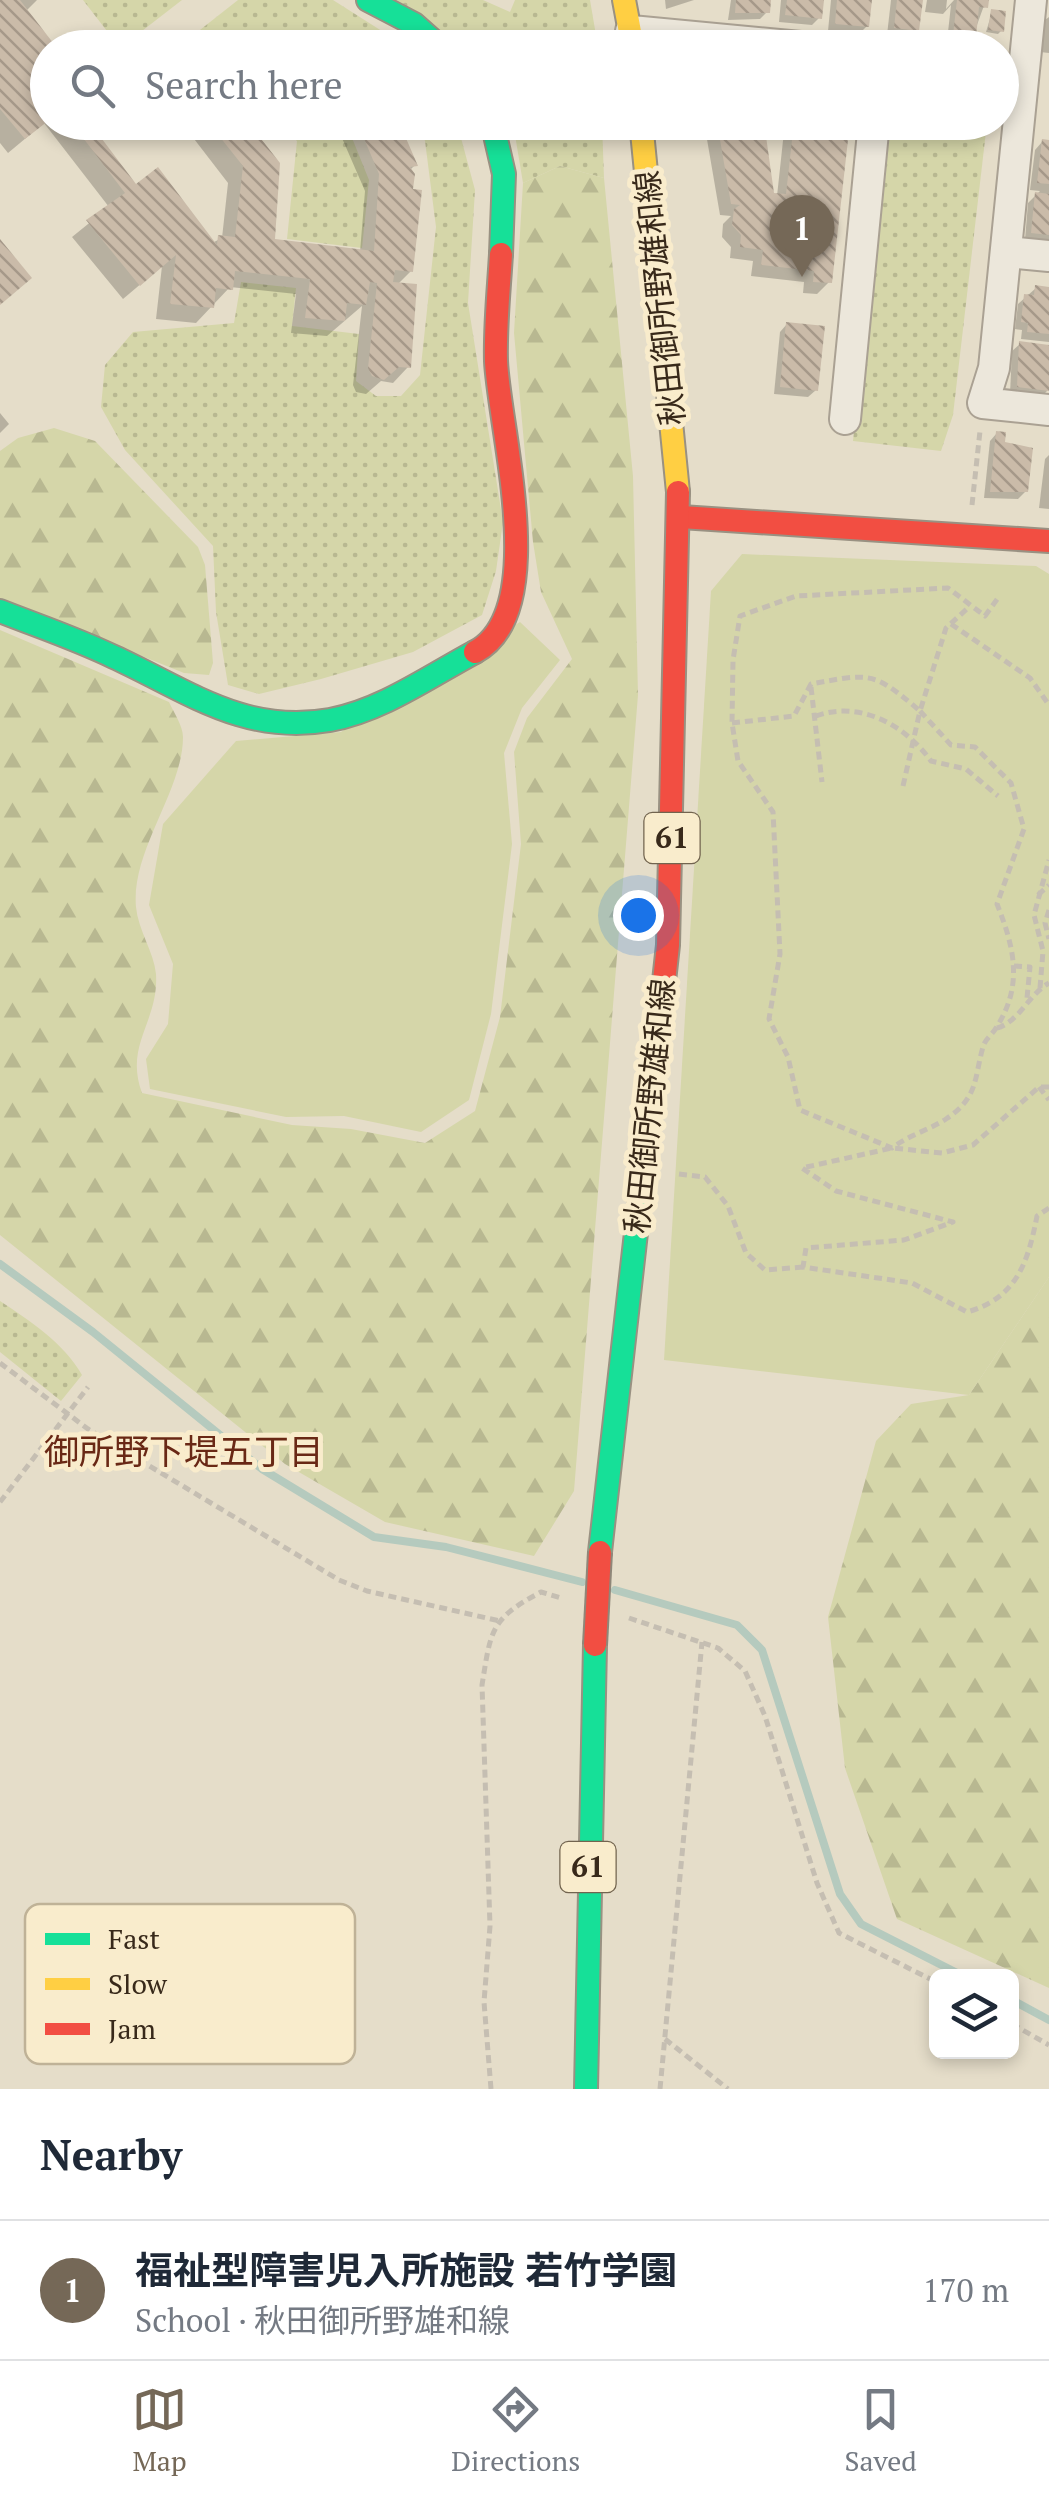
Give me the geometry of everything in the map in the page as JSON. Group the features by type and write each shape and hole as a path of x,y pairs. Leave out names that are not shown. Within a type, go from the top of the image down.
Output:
{"main road":[{"path":"368,0 420,30"},
{"path":"624,0 630,30"},
{"path":"0,611 111,655 196,700 239,718 266,724 331,720 379,703 483,648 509,612 518,537 496,360 504,174 496,140"},
{"name":"秋田御所野雄和線","path":"586,2089 584,2016 600,1552 668,945 681,517 643,140"},
{"path":"681,517 1049,541"}],"street":[{"path":"1019,44 1031,0"},
{"path":"1019,77 1035,106 1007,252 994,368 983,403 1049,410"},
{"path":"844,420 872,140"},
{"path":"1007,252 1049,256"}],"path":[{"path":"971,512 983,403"},
{"path":"998,598 985,616 969,608 948,588 796,596 740,616 733,660 732,723 738,761 773,812 780,954 769,1020 788,1057 800,1110 892,1148 942,1153 973,1145 1039,1087 1049,1086"},
{"path":"903,786 928,672 951,624 969,608"},
{"path":"951,624 1030,678 1049,705"},
{"path":"803,1267 806,1248 904,1240 953,1222 836,1191 802,1168 892,1148 917,1130 946,1118 977,1085 984,1043 997,1028 1011,990 1016,951 997,904 1024,829 1011,783 975,748 951,745 883,679 850,677 811,684"},
{"path":"732,723 794,716 811,684"},
{"path":"811,684 822,782"},
{"path":"816,716 835,709 870,714 914,737 930,761 966,768 998,796"},
{"path":"1049,860 1034,915 1049,962"},
{"path":"1036,898 1046,887 1049,896"},
{"path":"1049,910 1049,939"},
{"path":"1040,988 1043,951"},
{"path":"1014,966 1030,967 1027,1000"},
{"path":"997,1028 1009,1024 1027,1000 1049,984"},
{"path":"1039,1087 1049,1100"},
{"path":"643,1169 705,1178 728,1206 746,1253 765,1270 803,1267 912,1283 967,1312 988,1306 1026,1267 1038,1216 1049,1208"},
{"path":"0,1363 69,1414 339,1580 367,1591 500,1621"},
{"path":"0,1502 88,1387"},
{"path":"491,2089 484,2002 490,1926 482,1685 488,1646 504,1612 541,1592 577,1603"},
{"path":"613,1613 718,1648 745,1671 765,1716 817,1883 839,1933 929,1978"},
{"path":"660,2089 702,1642"},
{"path":"1019,2028 1049,2045"},
{"path":"665,2040 728,2089"}],"green space":[{"path":"83,0 182,0 143,30 106,30"},
{"path":"238,0 333,0 380,30 200,30"},
{"path":"391,0 483,0 510,12 515,0 590,0 595,30 434,30"},
{"path":"353,140 369,180 362,248 287,239 297,141"},
{"path":"462,140 475,190 468,303 503,522 496,571 482,615 413,652 321,679 259,694 228,685 216,612 213,546 125,450 101,407 105,365 133,332 234,323 241,282 296,288 292,326 359,334 356,381 376,396 401,396 420,375 436,227 425,141"},
{"path":"516,140 603,140 604,178 560,166 523,183"},
{"path":"883,140 985,140 953,415 941,451 853,441"},
{"path":"560,166 604,178 633,476 638,695 574,1491 534,1556 385,1522 285,1464 0,1235 0,630 169,702 182,728 181,757 141,864 137,886 137,916 156,974 153,1006 137,1060 142,1093 292,1125 351,1129 425,1143 475,1111 500,1017 521,844 514,752 527,718 572,659 541,592 514,333 523,183"},
{"path":"54,428 95,441 198,547 205,565 213,663 209,675 184,673 0,599 0,451 18,438"},
{"path":"742,554 1036,566 1049,574 1049,1277 969,1395 664,1360 711,591"},
{"path":"520,622 560,660 522,708 504,753 512,844 491,1014 469,1100 421,1132 344,1116 286,1117 150,1089 146,1059 168,1024 173,964 149,905 163,824 236,741 341,732"},
{"path":"1049,1277 1049,1988 1019,1974 1019,1969 1007,1969 897,1919 845,1768 828,1617 876,1441 911,1404 969,1395"},
{"path":"0,1301 56,1343 75,1363 82,1375 61,1401 0,1352"}],"building":[{"path":"0,0 20,0 43,30 30,30 30,135 25,139 0,109"},
{"path":"736,0 771,0 770,13 735,13"},
{"path":"787,0 824,0 822,19 785,15"},
{"path":"837,0 872,0 869,27 835,24"},
{"path":"897,0 923,0 919,30 894,28"},
{"path":"957,0 989,0 988,8 979,7 977,30 954,30"},
{"path":"991,9 1006,11 1004,30 988,30"},
{"path":"1042,139 1049,140 1049,184 1037,183"},
{"path":"85,140 103,140 136,184 158,167 217,245 218,235 235,237 243,166 222,140 262,140 280,163 275,239 374,251 379,174 365,140 407,140 418,166 410,167 415,174 413,189 422,190 413,272 395,270 393,282 417,284 411,368 399,367 384,380 372,376 368,368 377,283 370,282 366,305 347,303 345,321 305,318 310,279 235,271 233,290 216,288 214,308 170,304 176,255 140,286 86,220 125,193"},
{"path":"720,140 767,140 774,193 786,194 792,140 848,140 832,283 813,282 814,271 761,265 763,250 740,247 741,235 732,225 734,209 740,205 731,204"},
{"path":"1035,192 1049,194 1049,235 1031,233"},
{"path":"0,239 32,278 0,305"},
{"path":"1035,285 1049,287 1049,334 1027,332 1028,323 1021,322 1024,294 1034,295"},
{"path":"786,322 825,326 818,391 780,387"},
{"path":"1019,341 1049,345 1049,391 1017,387"},
{"path":"996,431 1006,432 1005,442 1033,448 1028,492 990,492"}],"waterway":[{"path":"0,1264 93,1332 262,1469 374,1537 446,1547 582,1582"},
{"path":"615,1590 737,1625 762,1650 840,1894 861,1924 949,1969"},
{"path":"1019,2004 1049,2020"}],"traffic: fast":[{"path":"368,0 421,30"},
{"path":"496,140 504,174 501,254"},
{"path":"0,611 100,650 218,707 270,721 330,720 368,709 475,652"},
{"path":"600,1552 647,1135"},
{"path":"586,2089 595,1645"}],"traffic: slow":[{"path":"624,0 630,30"},
{"path":"643,140 678,492"}],"traffic: jam":[{"path":"475,652 498,631 511,599 516,560 511,472 496,361 501,254"},
{"path":"647,1135 668,945 678,492"},
{"path":"681,517 1049,541"},
{"path":"595,1645 600,1552"}],"place":[{"name":"福祉型障害児入所施設 若竹学園","path":"802,277"}],"district":[{"name":"御所野下堤五丁目","path":"184,1452"}]}
